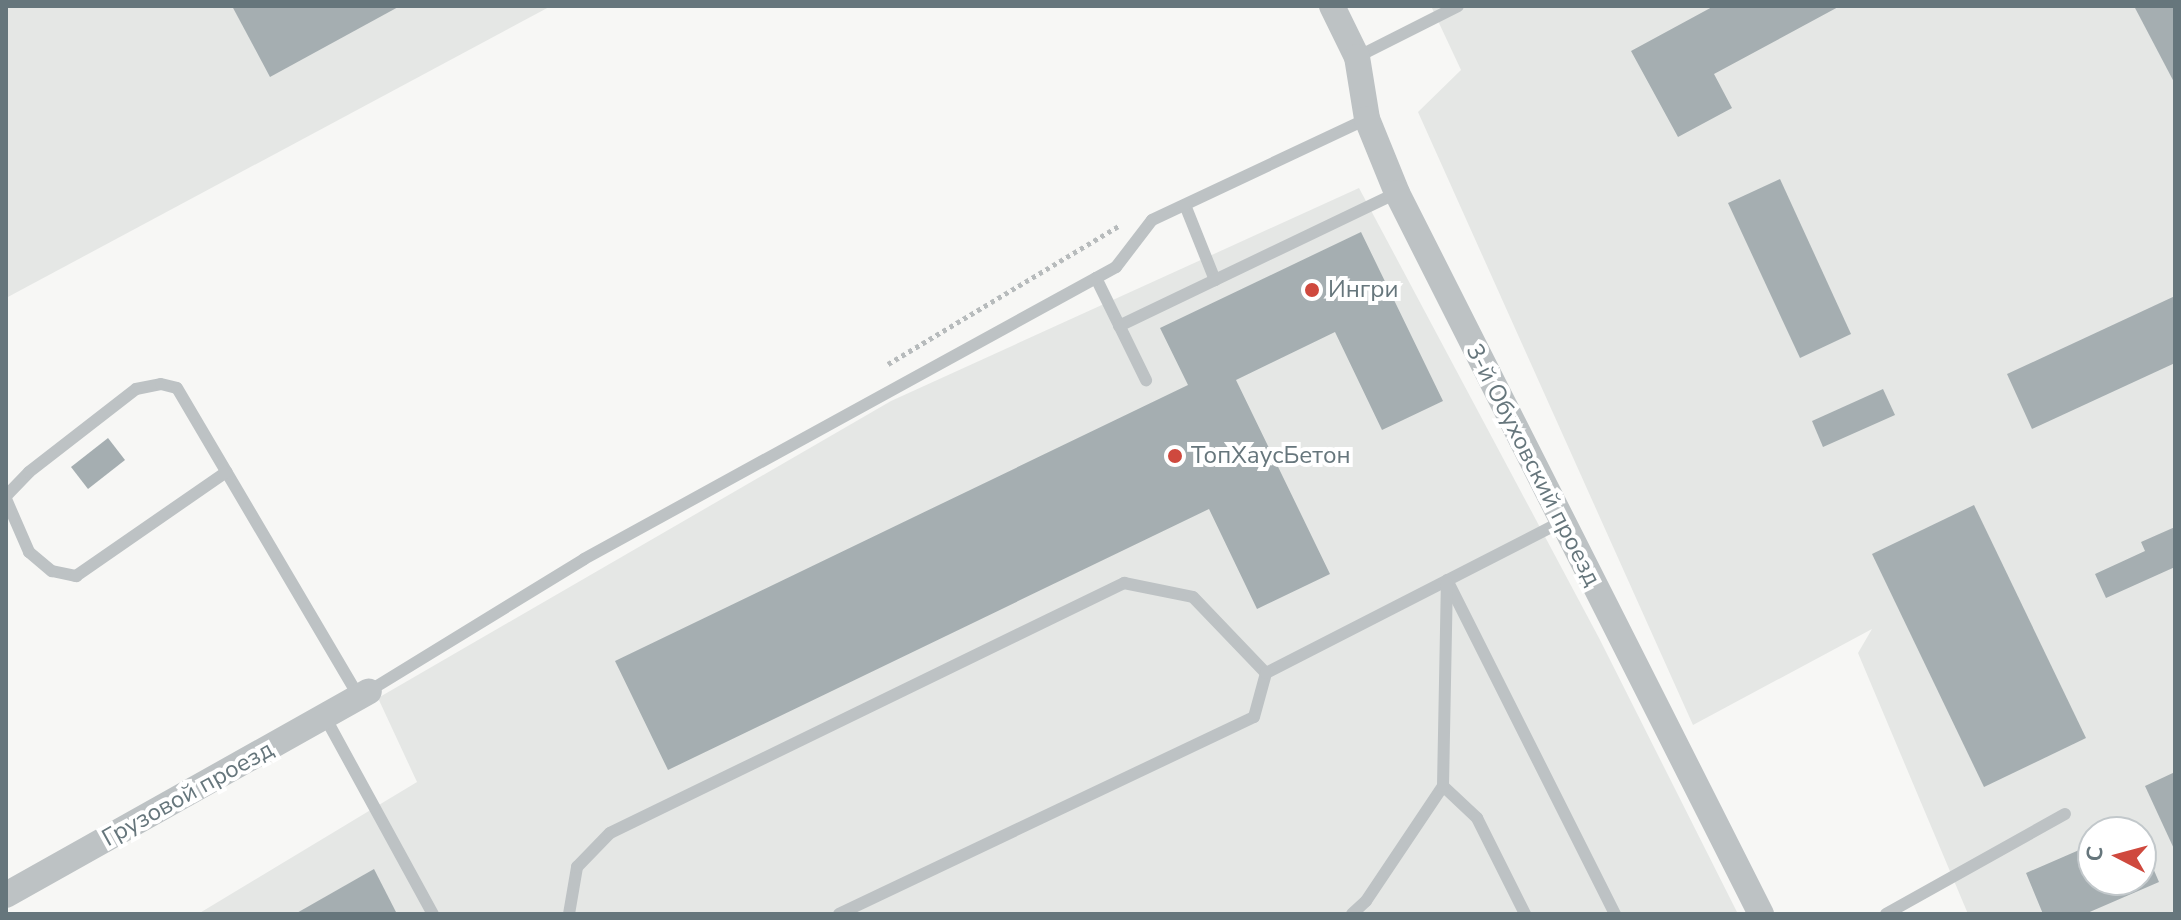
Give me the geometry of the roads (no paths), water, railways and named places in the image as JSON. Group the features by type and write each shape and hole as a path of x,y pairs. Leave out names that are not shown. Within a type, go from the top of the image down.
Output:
{"street":[{"name":"3-й Обуховский проезд","path":"1332,6 1357,57 1367,119 1397,193 1761,914"},
{"name":"Грузовой проезд","path":"6,895 364,694"}],"lane":[{"path":"1357,57 1458,6"},
{"path":"226,472 76,576 52,571 29,552 6,498 29,472 136,389 161,384 177,388 364,694 584,559 1116,267 1152,220 1367,119"},
{"path":"1119,326 1397,193"},
{"path":"1185,205 1215,280"},
{"path":"1096,278 1146,380"},
{"path":"839,914 1254,717 1266,673 1561,522"},
{"path":"1352,914 1366,901 1443,786 1447,580"},
{"path":"1447,580 1615,914"},
{"path":"569,914 577,867 610,833 1124,583 1193,597 1266,673"},
{"path":"325,717 433,914"},
{"path":"1443,786 1477,818 1525,914"},
{"path":"1886,914 2065,814"}],"place":[{"name":"Ингри","path":"1312,290"},
{"name":"ТопХаусБетон","path":"1175,456"}]}
